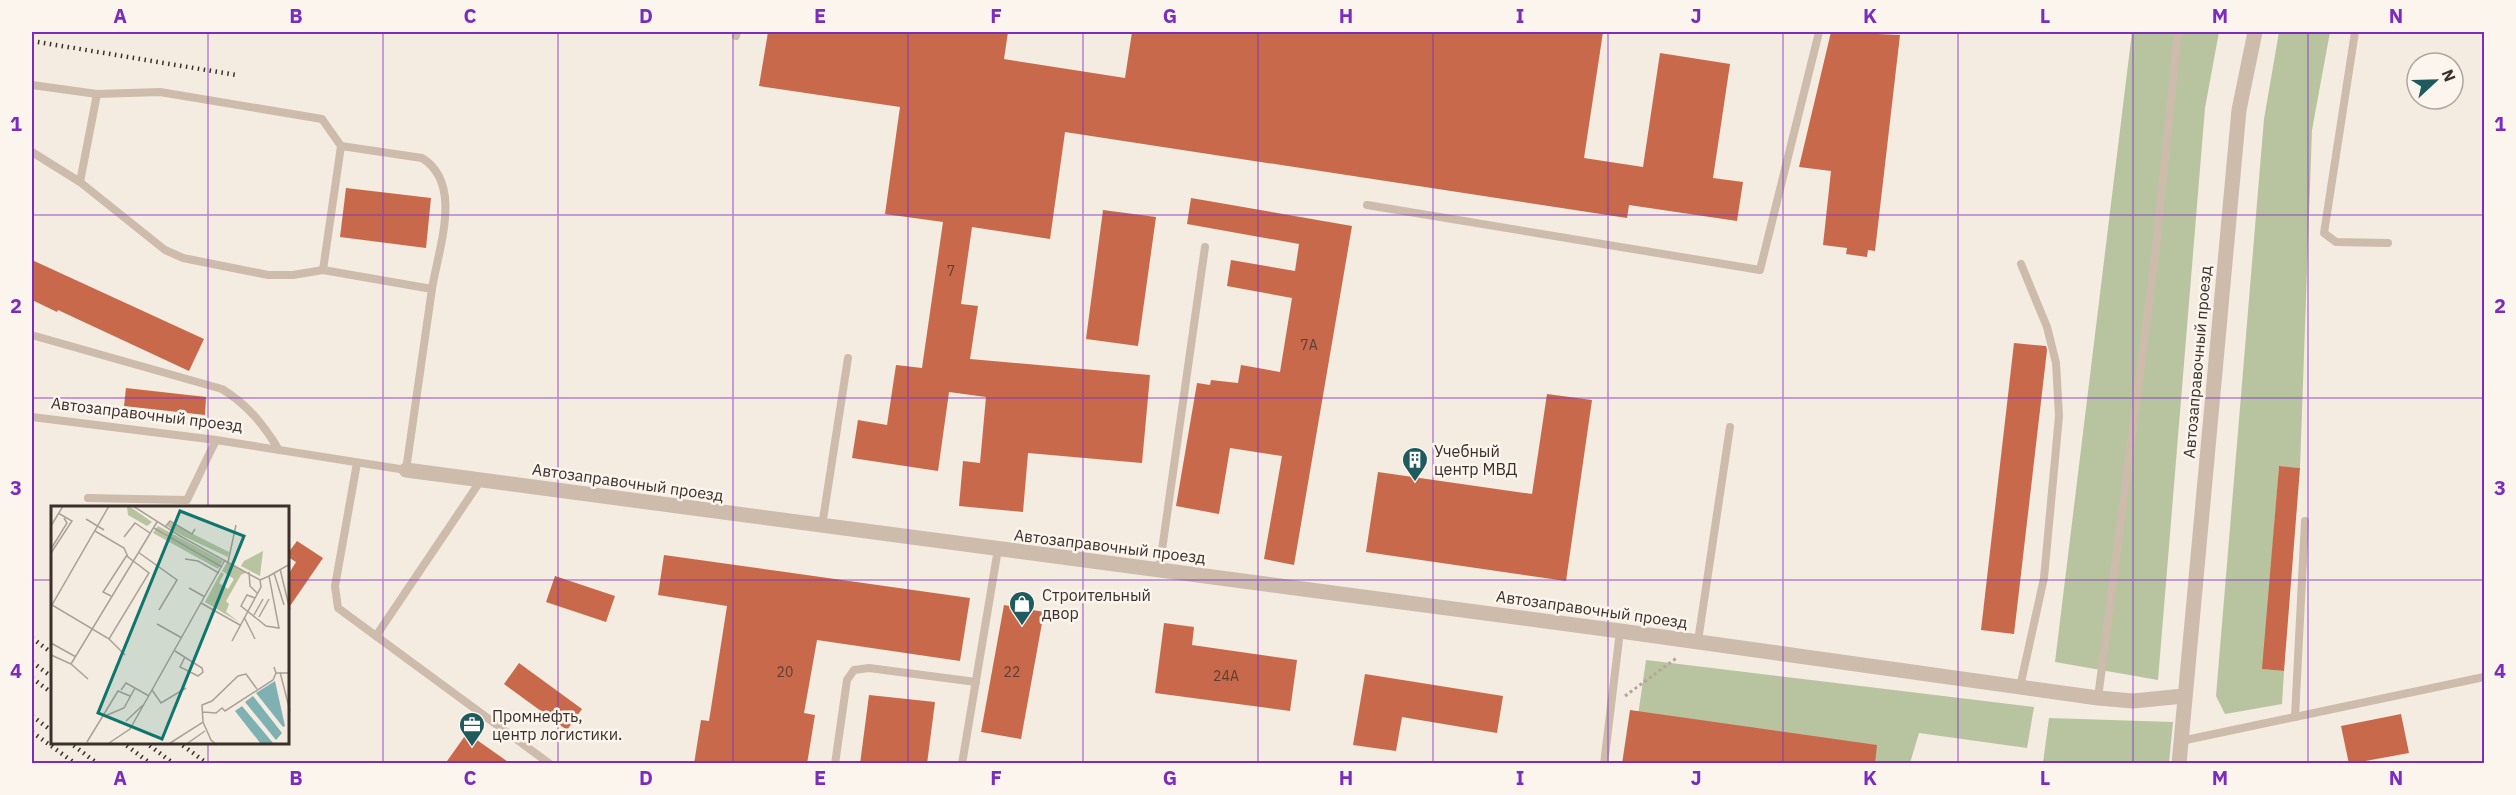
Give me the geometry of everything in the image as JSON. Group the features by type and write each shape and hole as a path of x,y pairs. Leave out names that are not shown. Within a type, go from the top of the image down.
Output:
{"street":[{"name":"Автозаправочный проезд","path":"2180,764 2184,696 2239,110 2255,32"},
{"name":"Автозаправочный проезд","path":"406,470 1620,630 2098,698 2133,701 2184,696"}],"lane":[{"path":"1367,205 1760,270 1819,32"},
{"path":"2098,698 2155,257 2178,32"},
{"path":"2355,32 2324,233 2336,242 2388,243"},
{"path":"32,84 97,94 160,92 322,119 341,146 323,270"},
{"path":"80,182 97,94"},
{"path":"341,146 422,159 432,165 441,176 446,204 406,470"},
{"path":"32,153 80,182 165,250 183,258 268,275 293,275 323,270 432,289"},
{"path":"1159,571 1205,247"},
{"path":"2020,264 2047,327 2052,345 2056,363 2058,416 2044,578 2020,687"},
{"path":"35,336 222,389 240,400 261,422 279,450"},
{"path":"822,526 848,357"},
{"name":"Автозаправочный проезд","path":"32,417 216,440 406,470"},
{"path":"1698,641 1730,427"},
{"path":"88,498 187,501 216,440"},
{"path":"357,463 335,586 336,603 339,608 550,764"},
{"path":"376,636 481,480"},
{"path":"2295,717 2305,521"},
{"path":"962,764 998,549"},
{"path":"1604,764 1620,630"},
{"path":"835,764 847,680 854,670 869,668 975,682"},
{"path":"2181,741 2484,677"}],"path":[{"path":"1611,707 1698,641"}],"green space":[{"path":"2132,32 2219,32 2205,108 2158,680 2055,662"},
{"path":"2279,32 2330,32 2312,130 2300,468 2279,466 2263,669 2284,671 2282,704 2225,714 2216,696 2264,119"},
{"path":"1646,660 2034,707 2027,748 1919,733 1910,763 1631,764"},
{"path":"2049,718 2173,722 2169,763 2043,763"}],"building":[{"path":"768,32 1008,32 1004,59 1125,78 1132,32 1603,32 1584,158 1643,167 1660,53 1730,64 1713,178 1743,182 1737,221 1629,205 1627,218 1065,132 1050,239 972,227 961,304 978,306 970,359 1150,375 1142,463 1028,453 1023,512 959,506 963,461 980,463 986,397 949,392 938,471 852,458 858,420 887,425 896,365 922,368 943,222 885,214 900,107 759,86"},
{"path":"1831,32 1900,35 1875,251 1868,250 1867,257 1846,254 1847,248 1823,245 1831,171 1799,167"},
{"path":"346,188 431,198 426,248 340,237"},
{"path":"1191,198 1352,226 1294,565 1264,559 1282,456 1230,448 1219,514 1176,506 1197,383 1210,385 1211,380 1238,383 1241,365 1280,372 1292,298 1227,286 1231,260 1295,271 1299,244 1187,224"},
{"path":"1103,210 1156,217 1138,346 1086,339"},
{"path":"32,260 204,339 189,371 32,300"},
{"path":"2014,343 2046,346 2047,350 2014,634 1981,630"},
{"path":"126,388 206,397 205,415 124,406"},
{"name":"Учебный центр МВД","path":"1547,394 1592,400 1566,581 1366,552 1378,472 1532,494"},
{"path":"2279,466 2300,468 2284,671 2262,669"},
{"path":"297,541 323,558 290,606 290,572 296,562 290,558 290,550"},
{"path":"664,555 970,598 960,661 817,640 804,713 815,715 807,764 694,764 701,720 709,721 727,606 658,595"},
{"path":"555,576 615,596 606,622 546,602"},
{"path":"1004,605 1044,612 1021,739 981,732"},
{"path":"1164,623 1194,627 1192,645 1297,660 1290,711 1155,693"},
{"path":"519,663 582,709 567,730 504,684"},
{"path":"1365,674 1503,696 1497,733 1402,717 1396,751 1353,745"},
{"path":"869,695 935,702 927,764 860,764"},
{"path":"1630,710 1877,745 1875,764 1622,764"},
{"path":"2401,714 2409,753 2349,764 2341,726"},
{"name":"Промнефть, центр логистики.","path":"467,733 511,764 445,764"}],"railway":[{"path":"32,41 236,75"},
{"path":"32,638 51,652"},
{"path":"32,662 51,676"},
{"path":"32,678 51,692"},
{"path":"32,716 51,730"},
{"path":"32,732 76,764"},
{"path":"72,744 98,764"},
{"path":"125,744 151,764"},
{"path":"148,744 174,764"},
{"path":"181,744 208,764"}],"place":[{"name":"Учебный центр МВД","path":"1415,483"},
{"name":"Строительный двор","path":"1022,627"},
{"name":"Промнефть, центр логистики.","path":"472,748"}]}
